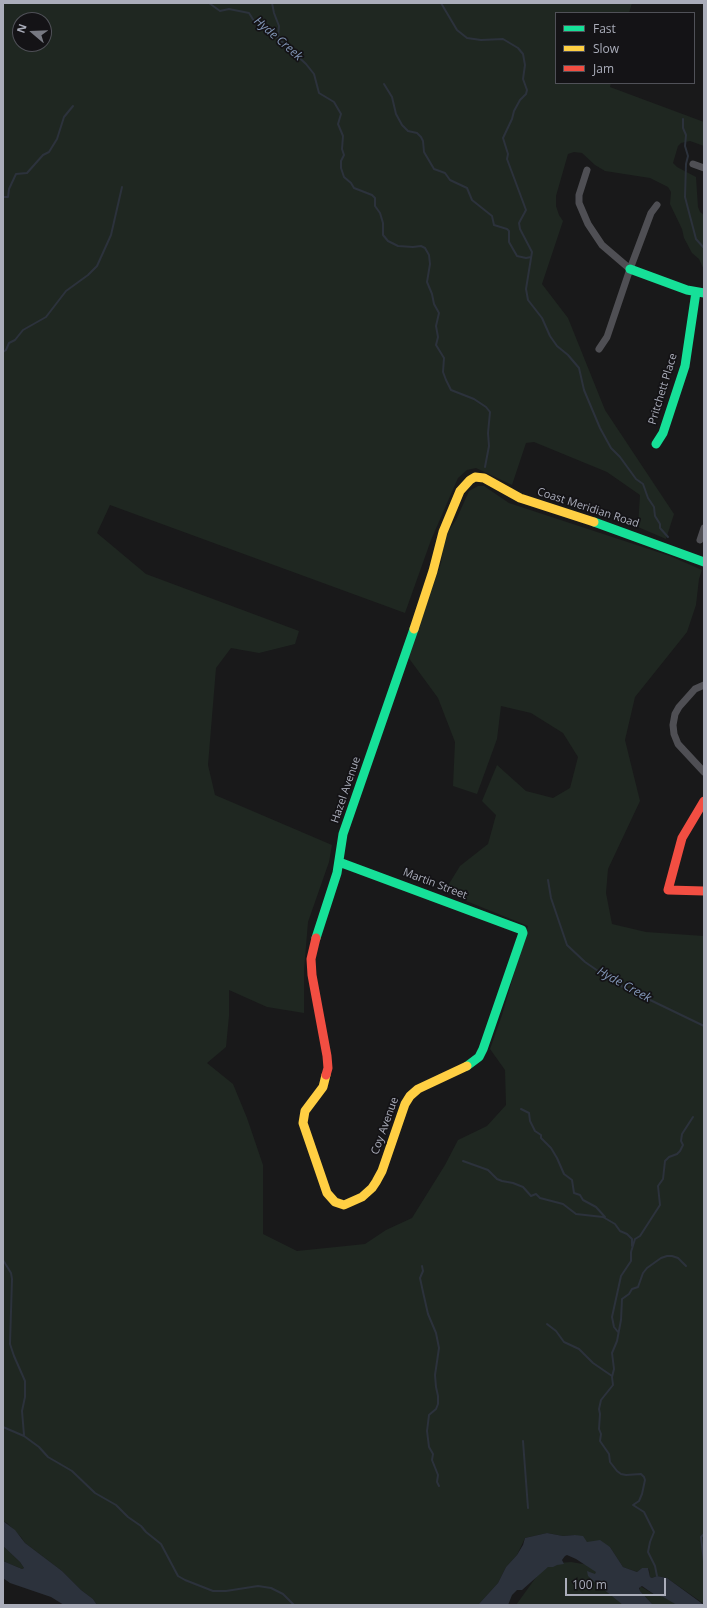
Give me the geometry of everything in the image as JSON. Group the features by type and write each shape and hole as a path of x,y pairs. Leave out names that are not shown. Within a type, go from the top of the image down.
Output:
{"street":[{"path":"693,164 704,168"},
{"path":"587,170 579,195 579,203 588,224 602,246 630,269 700,293"},
{"path":"599,349 607,337 651,213 657,205"},
{"name":"Pritchett Place","path":"656,444 663,433 685,366 700,293"},
{"name":"Coast Meridian Road","path":"468,482 476,477 484,478 520,498 612,528 704,562"},
{"name":"Hazel Avenue","path":"305,1111 320,1092 327,1075 327,1056 311,966 314,946 337,873 343,834 424,600 436,563 443,532 462,488 468,482"},
{"path":"700,540 704,528"},
{"path":"704,684 695,689 679,707 675,714 673,725 674,734 678,744 704,772"},
{"path":"704,801 682,838 668,890 704,891"},
{"name":"Martin Street","path":"339,862 522,930"},
{"name":"Coy Avenue","path":"305,1111 303,1120 304,1128 330,1197 335,1202 342,1204 356,1200 372,1188 379,1177 405,1104 410,1096 418,1089 470,1064 479,1057 521,940 523,933 522,930"}],"shaded area":[{"path":"3,3 632,3 629,12 555,12 555,84 611,84 610,87 704,122 704,146 690,141 681,143 678,146 673,163 677,167 696,177 698,207 700,212 704,215 704,270 699,259 692,253 684,238 682,229 670,204 671,192 668,187 650,178 605,171 595,165 582,153 574,152 568,154 556,196 556,206 563,221 542,284 568,318 605,410 674,514 666,539 638,527 640,495 607,472 534,442 526,443 512,485 476,468 467,470 458,478 431,540 405,613 110,505 97,533 146,574 299,631 295,644 259,653 231,648 216,668 208,765 215,795 332,845 329,862 308,922 304,970 304,1013 267,1007 229,990 229,1016 226,1047 207,1063 233,1084 247,1118 263,1165 263,1234 297,1251 365,1244 386,1230 412,1218 445,1165 458,1140 487,1126 506,1105 505,1070 490,1049 502,1015 528,926 444,892 460,866 488,844 496,815 482,801 497,765 526,791 553,798 570,788 578,757 563,733 531,713 501,706 497,739 477,794 453,786 455,742 438,698 408,657 441,563 445,536 456,520 469,491 478,486 484,486 509,503 670,556 702,570 699,579 696,605 687,632 635,697 625,740 640,801 608,869 606,893 612,924 646,932 704,936 704,1604 667,1578 657,1576 652,1578 650,1577 649,1569 642,1568 637,1572 623,1567 610,1547 587,1542 575,1535 563,1536 547,1533 525,1538 517,1555 506,1567 498,1583 478,1605 97,1605 93,1599 81,1590 62,1571 25,1543 21,1537 3,1521"},
{"path":"3,1521 15,1530 25,1543 62,1571 81,1590 93,1599 97,1605 64,1605 51,1597 10,1583 3,1578 3,1561 22,1569 24,1568 20,1562 3,1546"},
{"path":"547,1533 563,1536 583,1536 587,1542 600,1540 610,1547 623,1567 637,1572 642,1568 648,1568 650,1577 652,1578 657,1576 667,1578 704,1605 677,1605 663,1597 655,1595 642,1586 639,1588 640,1591 653,1605 623,1605 588,1576 587,1571 595,1574 596,1572 567,1555 562,1560 564,1564 548,1567 522,1590 517,1590 512,1595 508,1605 478,1605 498,1583 506,1567 517,1555 523,1545 525,1538"},
{"path":"3,1546 20,1562 24,1568 22,1569 3,1561"},
{"path":"571,1562 601,1567 635,1605 516,1605 542,1569 558,1563"},
{"path":"640,1586 655,1595 663,1597 679,1605 653,1605 640,1591"}],"waterway":[{"name":"Hyde Creek","path":"209,3 220,11 229,9 249,13 254,21 259,23 268,33 278,38 306,64 314,74 319,93 334,102 341,114 338,124 343,136 342,149 344,155 341,161 341,168 344,177 354,188 372,195 375,198 375,206 380,213 383,223 383,235 388,241 398,246 421,246 425,248 429,255 430,264 427,282 434,304 439,313 436,326 438,337 436,345 444,358 443,372 446,380 451,390 474,399 486,407 490,412 488,433 489,446 485,467"},
{"path":"272,3 279,26 278,38"},
{"path":"441,3 457,30 467,38 481,40 503,39 518,48 523,54 525,65 523,79 527,90 526,94 520,100 514,111 503,138 508,154 507,159 526,210 519,223 520,229 532,252 526,289 528,300 542,318 550,336 557,346 568,355 579,368 584,390 600,428 611,448 620,457 636,479 643,484 648,498 654,507 655,516 660,524 660,528 668,537"},
{"path":"384,84 392,97 396,114 402,125 408,131 417,133 421,137 424,152 434,169 445,173 450,180 467,188 472,200 492,216 494,225 509,231 509,242 517,256 526,258 531,257"},
{"path":"3,197 8,197 9,189 16,174 27,173 43,155 49,152 57,139 64,117 73,106"},
{"path":"683,119 683,128 686,135 685,146 688,156 686,164 685,197 696,239 704,248"},
{"path":"3,352 6,350 9,343 15,340 23,330 46,317 66,291 88,275 97,266 111,235 122,187"},
{"name":"Hyde Creek","path":"548,880 551,898 567,945 585,962 617,984 704,1026"},
{"path":"521,1109 529,1113 530,1121 535,1131 541,1135 541,1138 551,1148 564,1174 572,1180 574,1193 580,1195 583,1200 596,1207 605,1217"},
{"path":"618,1332 614,1327 612,1317 621,1276 631,1261 631,1252 635,1239 640,1236 660,1205 658,1186 663,1179 665,1161 680,1151 683,1145 681,1141 682,1134 693,1117"},
{"path":"463,1161 488,1170 497,1179 523,1187 531,1196 536,1194 540,1198 563,1204 576,1214 603,1217 615,1224 620,1231 627,1234 632,1239 632,1246"},
{"path":"657,1576 655,1566 648,1552 654,1532 644,1512 633,1505 639,1501 642,1494 645,1480 644,1477 641,1474 621,1474 610,1462 609,1454 600,1441 601,1434 599,1429 599,1409 601,1400 613,1385 612,1377 614,1369 612,1353 617,1341 621,1320 622,1299 629,1294 632,1289 638,1287 643,1273 647,1268 661,1258 672,1256 678,1258 686,1266"},
{"path":"3,1260 11,1273 12,1279 10,1344 25,1381 25,1397 22,1411 24,1435"},
{"path":"422,1266 423,1271 420,1278 428,1314 436,1333 439,1348 435,1375 438,1404 436,1409 429,1415 427,1431 429,1447 433,1454 432,1460 438,1475 437,1482 439,1486"},
{"path":"547,1324 556,1331 564,1342 579,1349 593,1363 612,1376"},
{"path":"3,1427 24,1436 39,1447 48,1457 72,1471 95,1493 116,1505 128,1517 141,1526 161,1544 178,1576 213,1591 226,1591 258,1586 271,1588 283,1594 294,1605"},
{"path":"523,1441 528,1508"},
{"path":"704,1534 701,1537 704,1562"}],"traffic: fast":[{"path":"630,269 687,290 704,293"},
{"path":"656,444 663,433 685,366 696,292"},
{"path":"594,522 704,562"},
{"path":"316,938 337,873 343,834 414,629"},
{"path":"339,862 522,930 523,933 483,1049 479,1057 467,1066"}],"traffic: slow":[{"path":"414,629 433,571 443,532 460,491 470,480 475,477 484,478 520,498 594,522"},
{"path":"326,1075 323,1087 305,1111 303,1123 327,1193 335,1202 344,1205 362,1197 376,1182 382,1171 405,1104 410,1096 418,1089 467,1066"}],"traffic: jam":[{"path":"704,801 682,838 668,890 704,891"},
{"path":"316,938 311,959 312,975 327,1056 328,1068 326,1075"}]}
